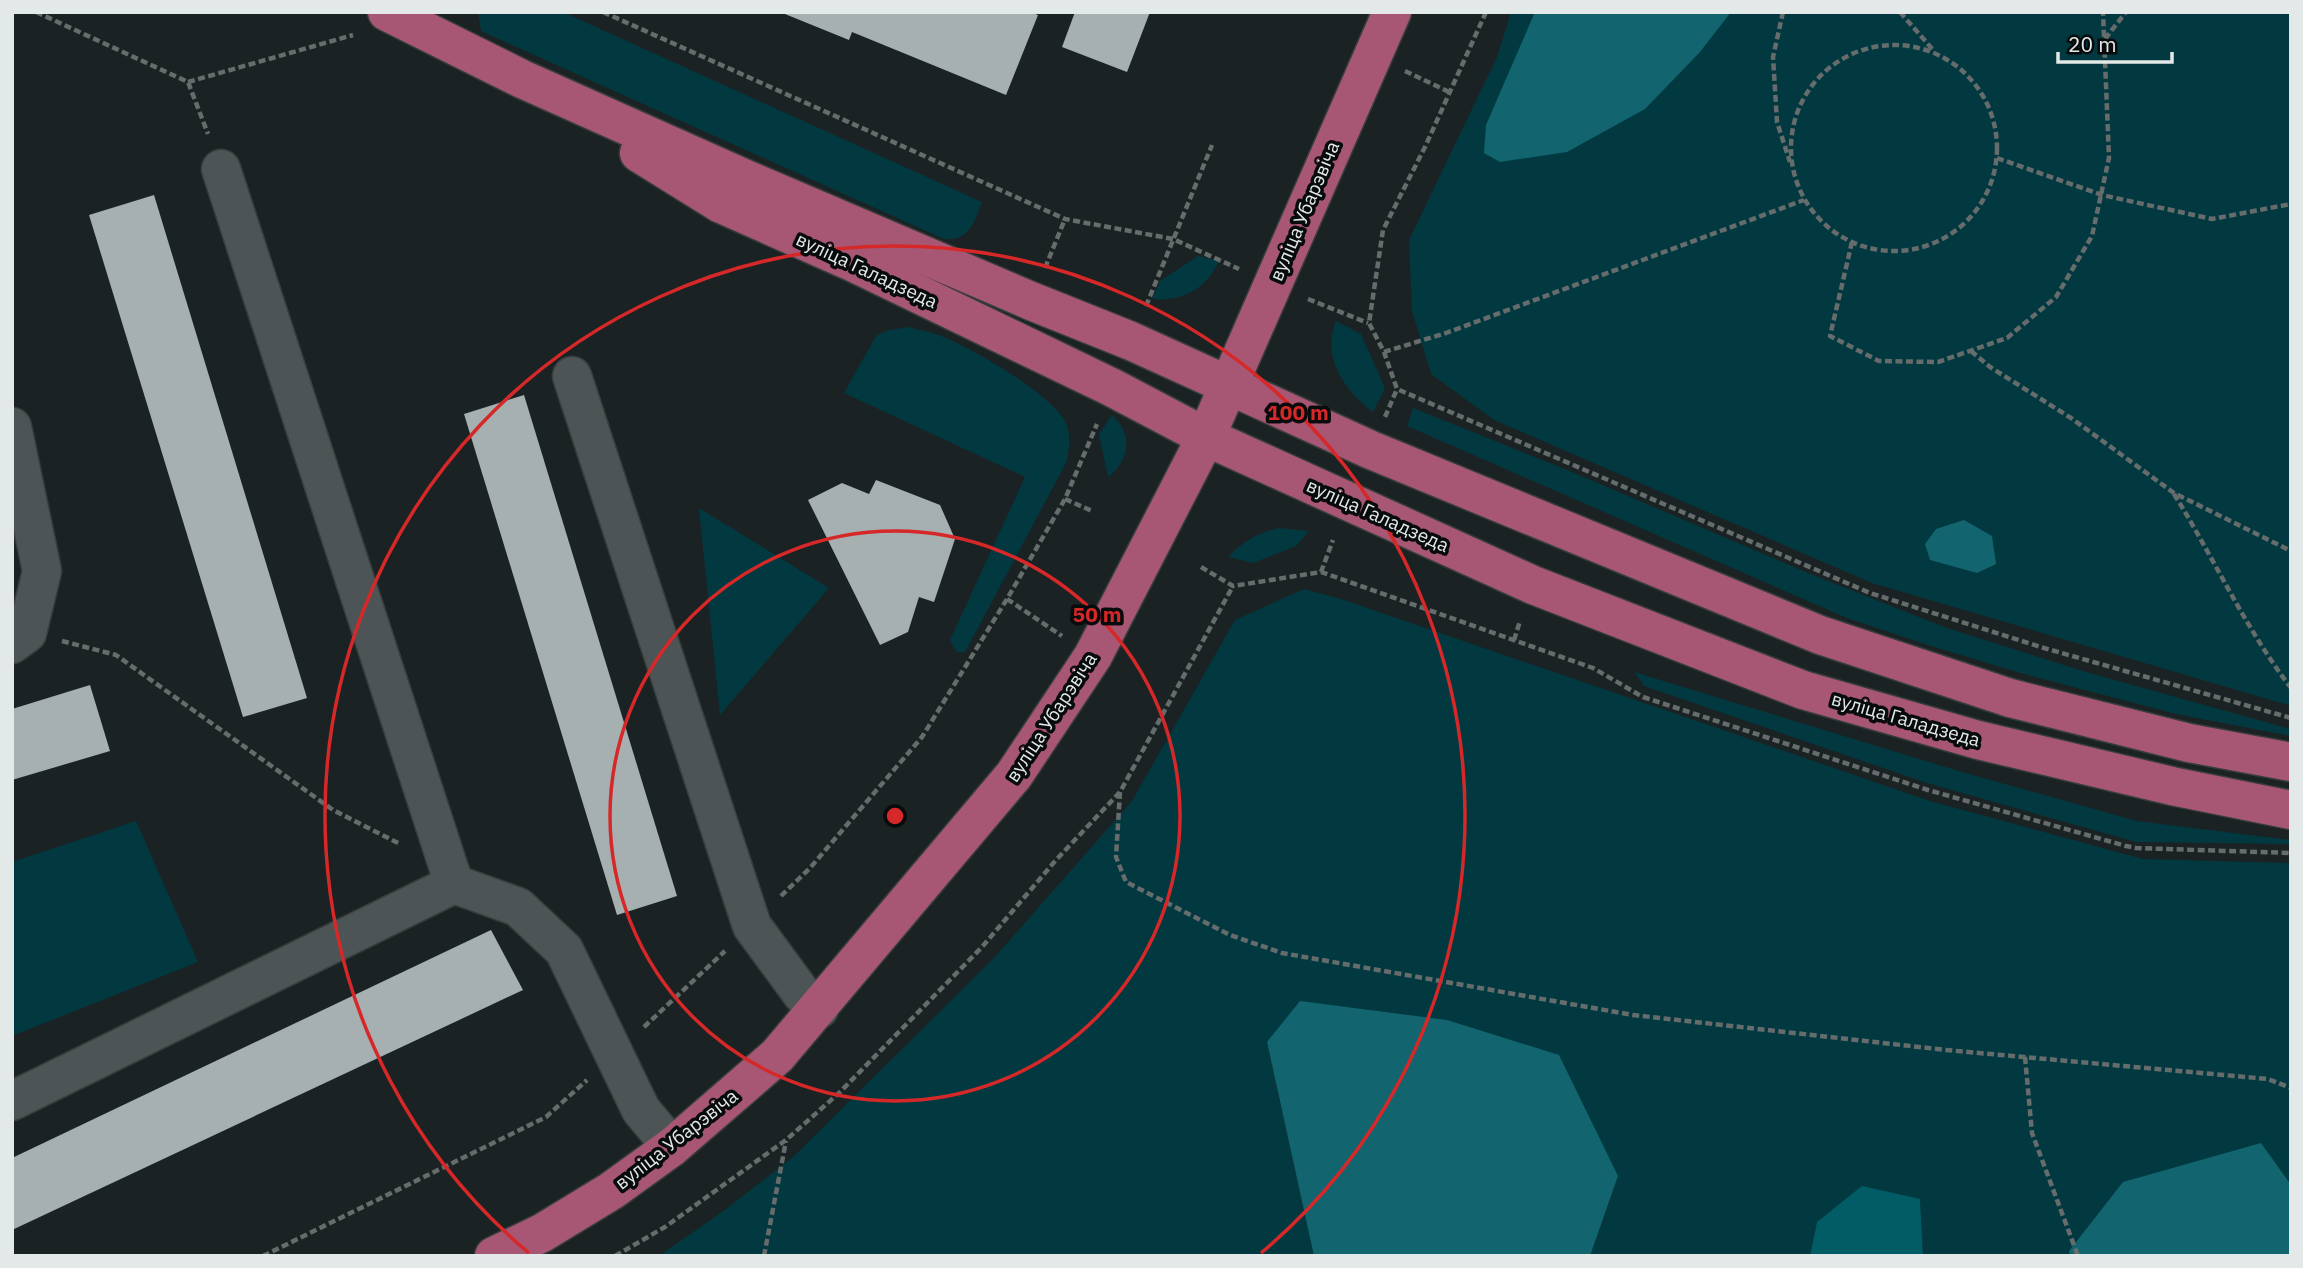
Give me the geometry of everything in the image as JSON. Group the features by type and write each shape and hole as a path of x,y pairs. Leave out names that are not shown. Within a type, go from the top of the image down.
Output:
{"main road":[{"name":"вуліца Галадзеда","path":"387,12 440,25 721,204 854,263 1113,388 1206,437 1533,584 1803,690 1978,740 2172,786 2291,810"},
{"name":"вуліца Убарэвіча","path":"494,1256 542,1233 611,1191 672,1147 776,1056 819,1009 1014,775 1093,656 1206,437 1392,12"},
{"name":"вуліца Галадзеда","path":"522,79 771,189 1131,341 1384,455 1819,635 2010,698 2189,744 2291,762"}],"lane":[{"path":"221,169 451,876 518,908 564,950 641,1110 672,1147"},
{"path":"572,376 752,926 802,994 819,1009"},
{"path":"12,428 42,571 20,638"},
{"path":"12,1101 451,876"}],"path":[{"path":"36,12 188,82 353,35"},
{"path":"603,12 1065,219 1173,240 1368,323"},
{"path":"1384,419 1397,389 1384,352 1368,323 1383,230 1425,147 1486,12"},
{"path":"1783,12 1773,57 1777,122 1793,170 1805,200 1825,225 1852,242 1883,251 1916,249 1946,237 1971,217 1989,190 1997,158 1995,126 1983,96 1963,70 1935,53 1904,45 1872,46 1842,58 1817,79 1799,106 1791,137 1793,170"},
{"path":"1900,12 1935,53"},
{"path":"1852,242 1830,336 1879,362 1938,362 2007,338 2056,297 2092,236 2109,158 2103,12"},
{"path":"2105,40 2126,12"},
{"path":"188,82 221,169"},
{"path":"1131,341 1212,145"},
{"path":"1997,158 2102,195 2212,219 2291,204"},
{"path":"1384,352 1446,333 1805,200"},
{"path":"1055,243 1065,219"},
{"path":"1971,351 1990,367 2071,418 2174,493 2291,551"},
{"path":"263,1256 546,1117 752,926 810,868 922,737 1065,499 1113,388"},
{"path":"1397,389 1870,593 2044,648 2291,718"},
{"path":"2174,493 2263,651 2291,688"},
{"path":"1065,499 1092,511"},
{"path":"1321,572 1333,541"},
{"path":"1201,567 1233,586 1321,572 1593,668 1643,697 1928,790 2136,848 2291,853"},
{"path":"615,1256 666,1227 786,1140 839,1093 982,947 1056,860 1120,792 1233,586"},
{"path":"1007,599 1093,656"},
{"path":"20,638 116,655 333,810 451,876"},
{"path":"1120,792 1116,857 1126,882 1230,935 1282,953 1633,1015 2025,1057 2268,1079 2291,1088"},
{"path":"2025,1057 2032,1133 2078,1256"},
{"path":"764,1256 786,1140"}],"shaded area":[{"path":"478,12 563,12 982,202 965,234 944,239 481,31"},
{"path":"1511,12 2291,12 2291,706 1872,583 1494,420 1431,374 1412,311 1409,240 1497,57"},
{"path":"1535,12 1731,12 1700,52 1645,109 1567,152 1500,162 1484,153 1486,125"},
{"path":"1198,256 1219,261 1200,286 1183,296 1152,299 1160,281"},
{"path":"1336,321 1361,334 1385,388 1373,412 1353,394 1338,372 1332,348"},
{"path":"909,327 950,340 1008,372 1045,398 1058,411 1069,433 1067,461 965,652 957,652 950,640 1025,477 844,393 876,336 888,330"},
{"path":"1413,408 1944,627 2086,672 2291,729 2291,736 2176,714 2017,672 1847,618 1407,426"},
{"path":"1112,415 1123,430 1126,447 1121,463 1108,477 1099,434"},
{"path":"699,508 829,588 720,715"},
{"path":"1964,520 1992,536 1996,564 1977,573 1930,560 1925,544 1936,529"},
{"path":"1279,528 1309,531 1296,546 1253,563 1228,557 1251,538"},
{"path":"1304,589 1341,599 1930,801 2143,859 2291,863 2291,1256 1923,1256 1920,1199 1817,1222 1810,1256 1590,1256 1618,1176 1267,1043 1314,1256 659,1256 793,1157 994,958 1132,801 1235,620"},
{"path":"1634,672 1962,772 2137,821 2291,840 2291,844 2136,842 1927,783 1644,686"},
{"path":"136,821 198,962 12,1036 12,862"},
{"path":"1300,1001 1447,1020 1559,1055 1618,1176 1590,1256 1314,1256 1267,1042"},
{"path":"2261,1143 2291,1185 2291,1256 2070,1256 2069,1251 2123,1182"},
{"path":"1862,1186 1920,1199 1923,1256 1810,1256 1817,1222"}],"building":[{"path":"780,12 1030,12 1038,15 1006,95 852,32 849,40"},
{"path":"1075,12 1150,12 1127,72 1062,47"},
{"path":"154,195 307,698 243,717 89,215"},
{"path":"524,395 677,896 617,915 464,414"},
{"path":"876,480 940,505 955,539 934,602 919,597 908,632 880,645 808,500 842,483 869,494"},
{"path":"90,685 110,751 12,780 12,709"},
{"path":"491,930 523,990 12,1230 12,1158"}]}
